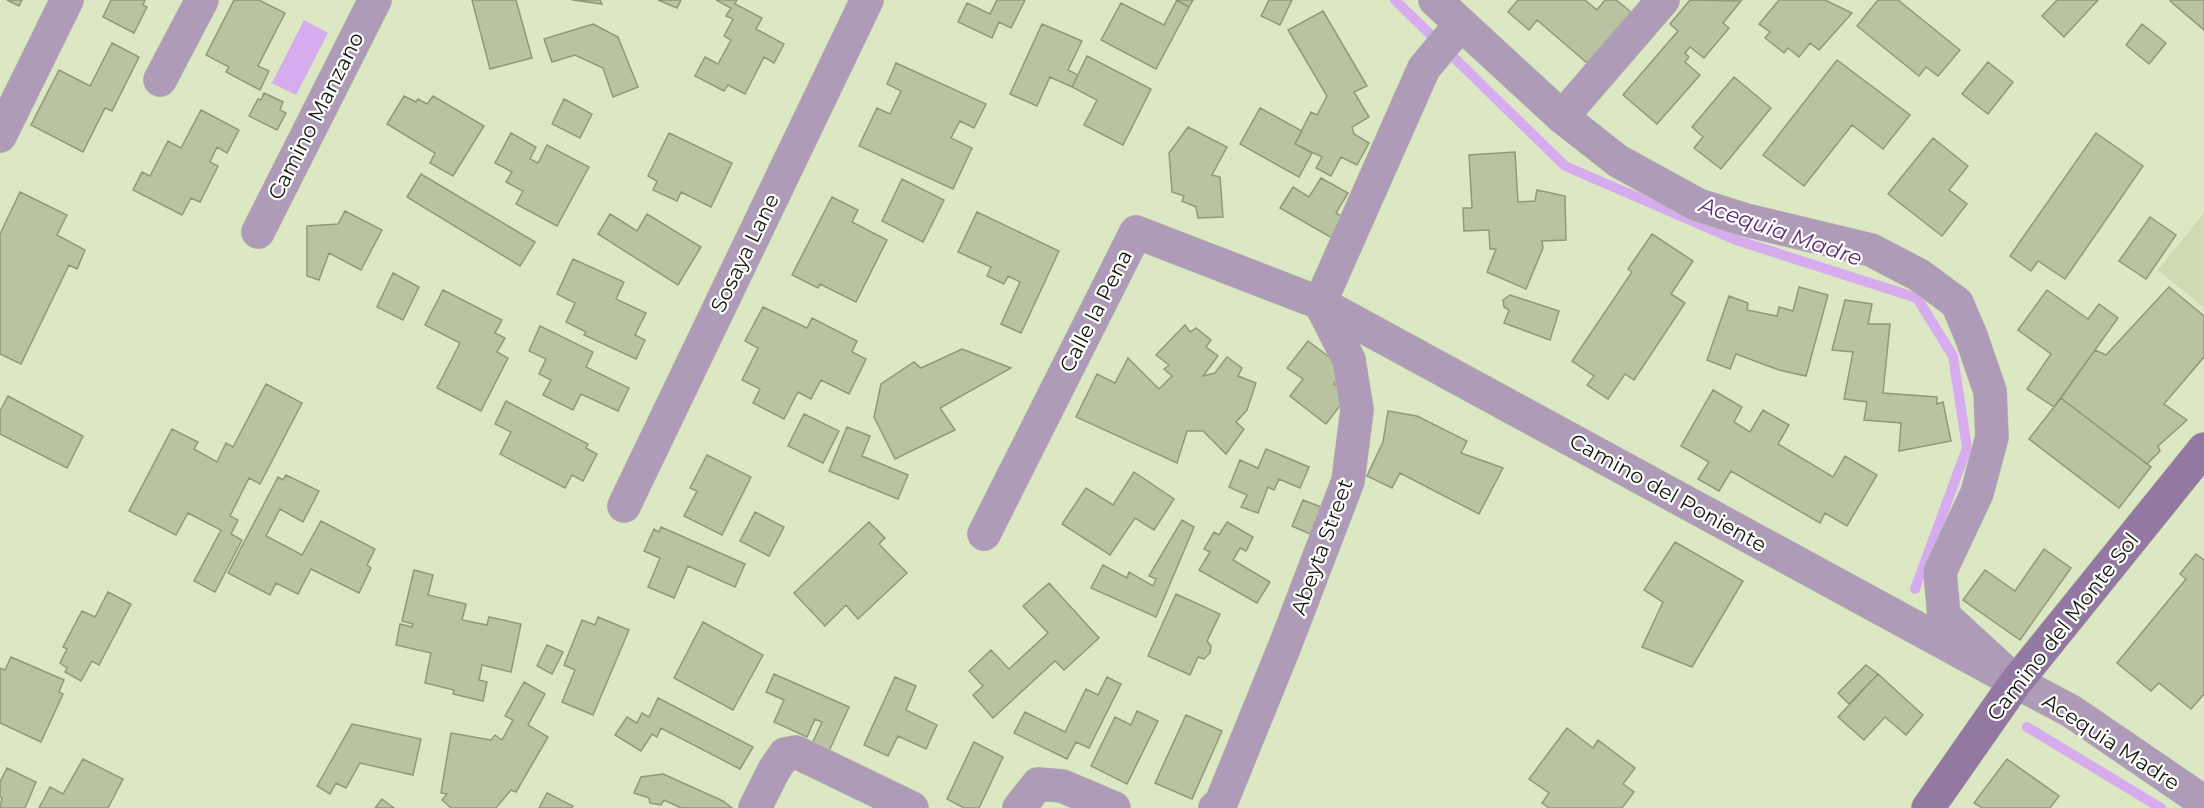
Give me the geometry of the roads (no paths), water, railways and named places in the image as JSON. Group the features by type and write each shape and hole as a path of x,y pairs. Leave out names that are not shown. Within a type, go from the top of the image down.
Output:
{"street":[{"path":"0,136 68,0"},
{"path":"160,80 202,0"},
{"name":"Camino Manzano","path":"258,232 375,0"},
{"name":"Sosaya Lane","path":"624,506 867,0"},
{"name":"Acequia Madre","path":"1435,0 1562,117 1618,161 1698,205 1746,220 1871,250 1919,275 1957,303 1990,391 1992,437 1977,493 1940,572 1944,616 2016,682 2071,711 2204,802"},
{"path":"1562,117 1663,0"},
{"path":"1320,303 1424,68 1461,24"},
{"name":"Calle la Pena","path":"984,534 1136,232 1320,303"},
{"name":"Camino del Poniente","path":"1320,303 2016,682"},
{"name":"Abeyta Street","path":"1215,808 1221,803 1348,481 1357,410 1350,360 1320,303"},
{"name":"Camino del Monte Sol","path":"1928,808 2016,682 2204,449"},
{"path":"755,808 774,770 785,754 796,752 912,808"},
{"path":"1018,808 1038,784 1062,786 1114,808"}],"waterway":[{"name":"Acequia Madre","path":"1395,0 1565,166 1736,240 1917,298 1953,356 1967,448 1915,589"},
{"name":"Acequia Madre","path":"2027,727 2161,808"}]}
